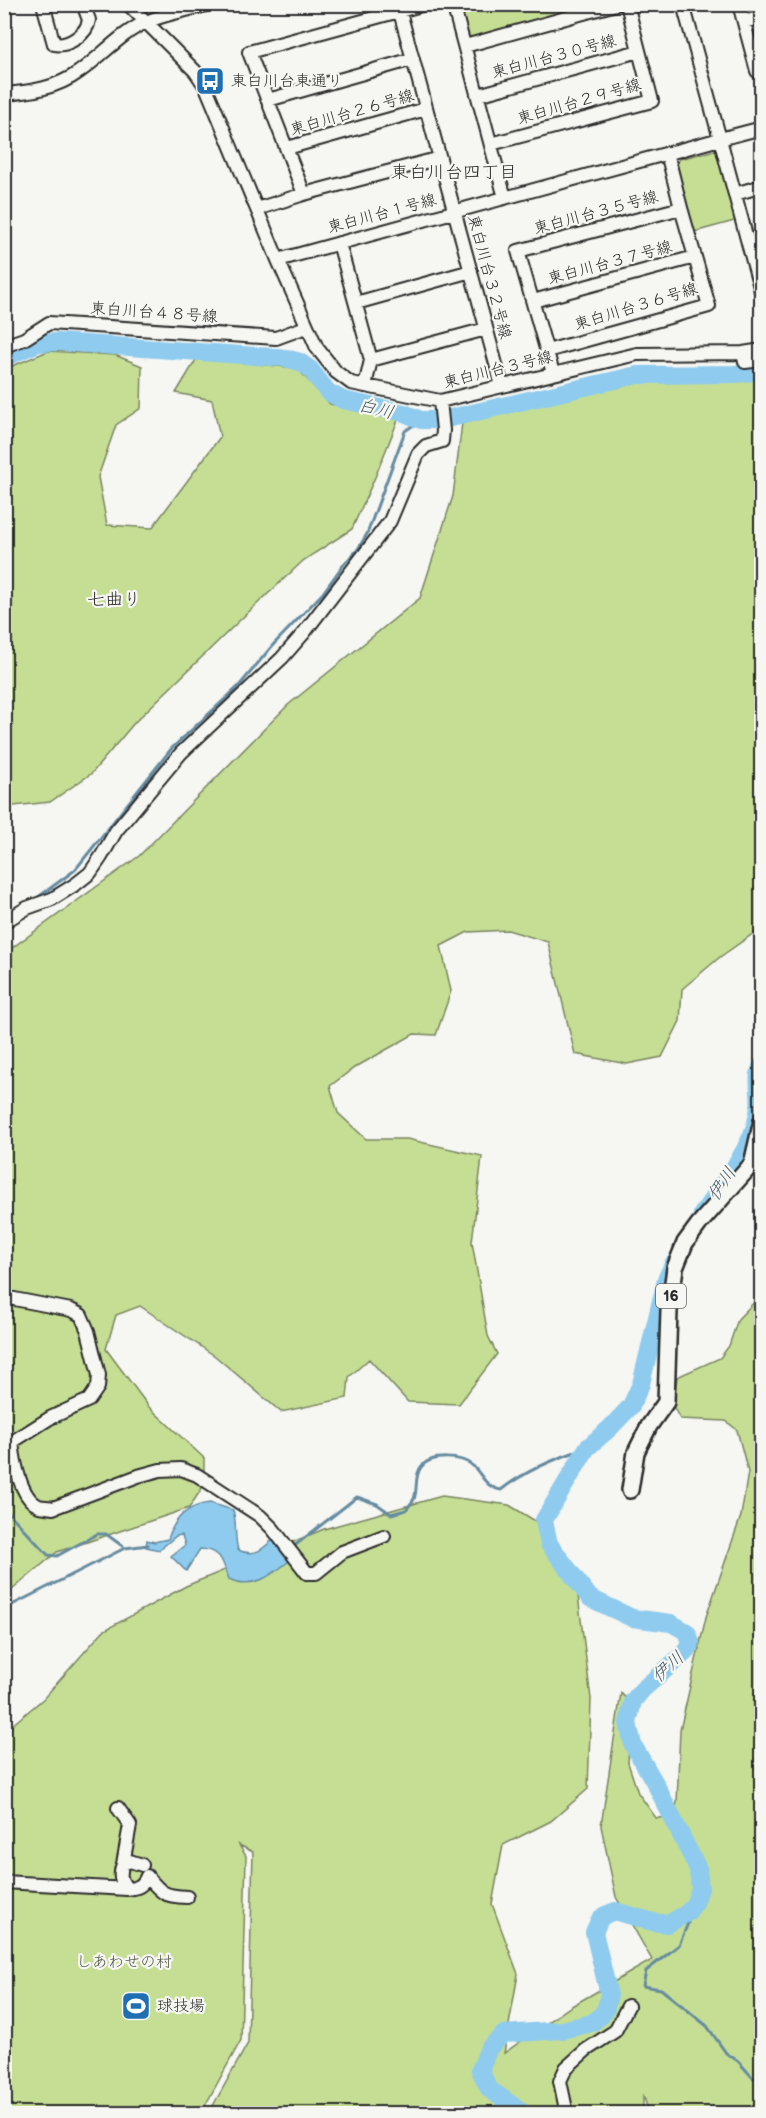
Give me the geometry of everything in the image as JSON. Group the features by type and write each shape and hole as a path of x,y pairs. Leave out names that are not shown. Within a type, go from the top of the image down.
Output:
{"main road":[{"name":"16","path":"630,1490 636,1452 649,1426 666,1402 669,1311 675,1268 685,1243 752,1164 762,1121"}],"street":[{"path":"43,4 54,44 59,45 70,41 85,30 89,20 82,4"},
{"path":"128,4 195,71 206,87 278,260"},
{"path":"4,94 28,93 58,84 79,72 146,22 209,4"},
{"path":"304,194 249,52 425,4"},
{"path":"453,4 506,198"},
{"path":"465,46 616,4"},
{"name":"東白川台２９号線","path":"491,144 652,101 627,4"},
{"path":"683,4 735,194 755,246 762,295"},
{"path":"739,4 758,71 762,70"},
{"name":"東白川台３２号線","path":"400,12 502,386"},
{"path":"744,22 762,17"},
{"name":"東白川台３０号線","path":"478,95 639,51"},
{"path":"268,100 413,59"},
{"name":"東白川台２６号線","path":"287,148 426,109"},
{"name":"東白川台１号線","path":"278,260 762,128"},
{"name":"東白川台３５号線","path":"553,373 518,251 681,208 667,153"},
{"path":"257,209 304,194 440,158"},
{"path":"735,194 762,186"},
{"name":"東白川台３６号線","path":"547,351 709,306 681,208"},
{"path":"339,243 372,360 365,386"},
{"name":"東白川台３７号線","path":"533,301 695,257"},
{"name":"東白川台３号線","path":"278,260 306,327 317,348 336,372 351,383 440,401 637,354 743,353 762,350"},
{"path":"356,303 471,271"},
{"name":"東白川台４８号線","path":"4,346 24,339 49,323 276,338 306,327"},
{"path":"372,360 486,329"},
{"path":"743,353 744,362 762,360"},
{"path":"4,922 27,908 52,899 90,873 116,831 181,753 282,658 303,634 390,521 418,454 426,446 442,441 440,401"},
{"path":"4,1298 71,1310 81,1315 88,1331 99,1375 98,1387 89,1400 50,1418 12,1442 14,1462 28,1498 39,1506 53,1508 138,1476 160,1470 181,1469 197,1475 260,1516 307,1573 316,1573 342,1552 384,1536"},
{"path":"118,1808 130,1825 123,1864 119,1872 121,1881 127,1889"},
{"path":"123,1864 130,1861 145,1871 160,1892 168,1896 187,1897"},
{"path":"4,1882 127,1889 137,1888 144,1883 145,1871"},
{"path":"567,2114 561,2081 566,2068 586,2050 615,2031 628,2006"}],"green space":[{"path":"457,5 603,5 472,40 466,36"},
{"path":"716,150 720,153 738,220 694,232 676,165 679,159"},
{"path":"48,351 115,355 142,366 141,408 116,425 98,477 107,525 152,528 220,437 212,400 176,393 197,358 297,368 330,404 375,412 398,420 352,529 304,560 239,621 135,722 92,773 50,802 5,807 5,369"},
{"path":"761,377 761,928 720,957 682,989 680,1021 662,1057 627,1064 575,1054 548,942 508,930 468,932 441,946 451,991 436,1035 414,1034 354,1068 330,1086 338,1113 366,1139 407,1139 482,1156 472,1242 488,1336 497,1354 459,1404 408,1402 369,1359 349,1377 347,1398 281,1412 215,1356 140,1306 116,1315 106,1349 149,1407 204,1458 204,1485 189,1508 57,1552 5,1596 5,953 139,856 288,705 420,598 453,496 462,423 642,378 701,378 731,381"},
{"name":"しあわせの村","path":"761,1295 761,2113 649,2113 643,2094 643,2114 209,2113 248,2043 253,1852 239,1845 246,1856 241,2040 201,2113 5,2114 5,1731 43,1699 103,1631 186,1586 324,1529 442,1496 509,1505 552,1531 576,1580 591,1699 588,1789 551,1821 503,1845 492,1904 518,1974 504,2053 570,2007 652,1960 616,1897 601,1826 621,1693 631,1704 628,1763 638,1793 656,1818 671,1817 677,1803 680,1730 706,1617 741,1516 748,1472 737,1430 726,1421 680,1419 673,1406 677,1377 720,1358 729,1346 738,1319"}],"water":[{"path":"210,1503 233,1510 238,1550 255,1552 276,1536 293,1558 264,1579 247,1583 229,1579 223,1562 217,1554 207,1550 200,1549 186,1571 171,1556 185,1545 182,1535 176,1536 159,1550 146,1547 147,1540 154,1542 168,1539 178,1519 188,1510"}],"waterway":[{"name":"白川","path":"4,358 38,343 58,342 285,358 300,362 310,369 328,392 343,400 404,413 421,420 442,420 637,375 735,374 762,371"},
{"path":"37,898 75,870 172,748 239,686 273,645 323,593 367,534 405,431 421,420"},
{"name":"伊川","path":"702,1214 739,1161 751,1138 759,1107 759,1076 762,1066"},
{"name":"伊川","path":"525,2114 489,2089 480,2070 489,2048 504,2034 562,2030 592,2023 601,2016 606,2008 609,1995 594,1932 600,1919 615,1911 668,1924 687,1913 695,1903 700,1889 698,1869 655,1783 633,1745 628,1723 633,1701 642,1690 687,1651 691,1642 687,1632 671,1623 632,1618 590,1598 549,1544 544,1520 587,1448 631,1406 641,1384 666,1280 673,1264"},
{"path":"293,1547 357,1497 377,1504 391,1514 406,1510 414,1499 421,1467 432,1460 439,1458 462,1460 473,1466 488,1484 501,1490 542,1465 587,1448"},
{"path":"4,1508 48,1555 57,1556 97,1534 106,1534 125,1548 148,1545"},
{"path":"4,1609 125,1548"},
{"path":"687,1913 688,1923 679,1945 646,1971 643,1986 661,1989 707,2026 726,2053 738,2061 753,2078 762,2080"}],"place":[{"name":"東白川台東通り","path":"210,81"},
{"name":"球技場","path":"136,2006"}],"district":[{"name":"東白川台四丁目","path":"454,172"},
{"name":"七曲り","path":"114,599"}]}
